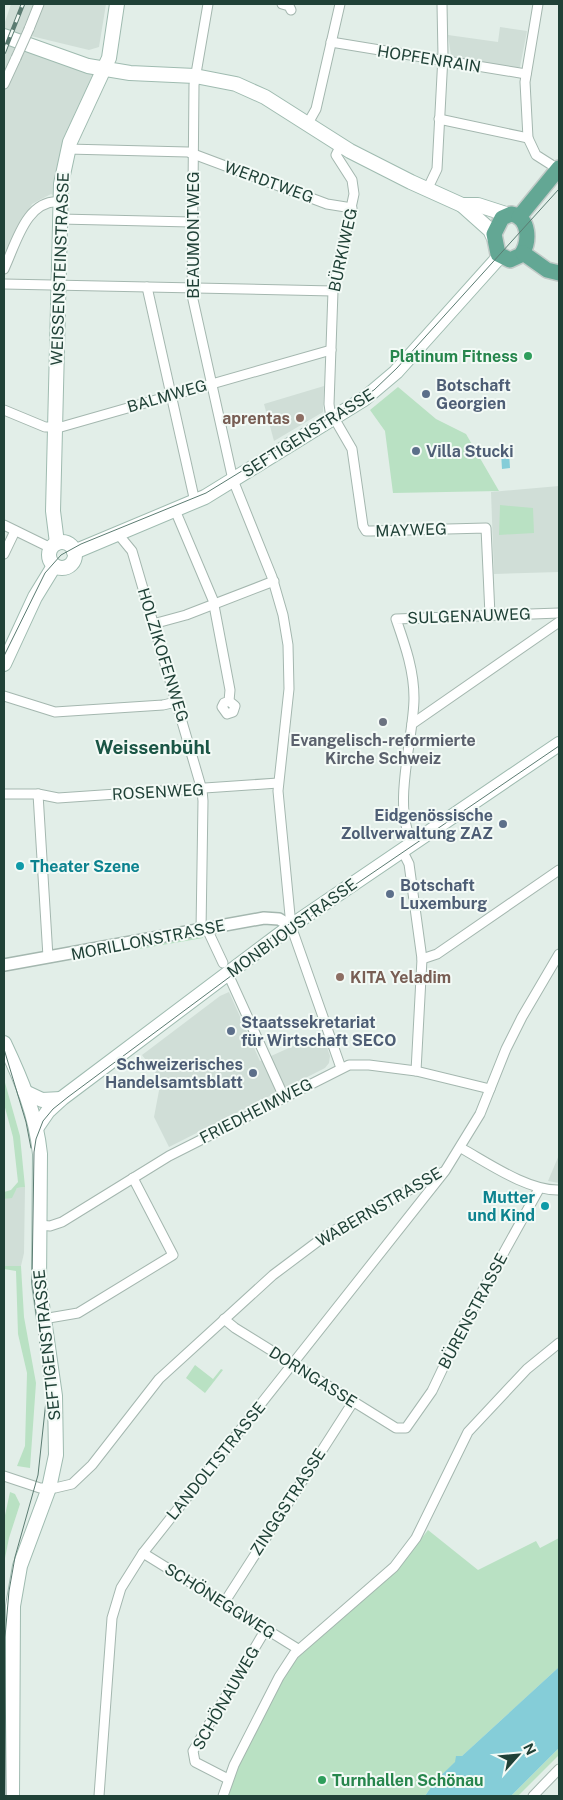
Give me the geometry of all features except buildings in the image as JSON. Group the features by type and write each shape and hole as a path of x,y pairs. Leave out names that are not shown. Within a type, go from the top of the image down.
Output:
{"main road":[{"name":"WEISSENSTEINSTRASSE","path":"54,546 53,511 60,202 68,149 105,69 111,50 117,4"},
{"path":"4,36 83,64 105,69 134,73 195,76 249,89 274,102 307,125 341,145 427,190 462,205 490,230 500,256 514,260 523,252 527,235 526,226 513,216 478,205 462,205"},
{"path":"494,238 496,226 513,216 559,169"},
{"path":"523,252 547,270 559,273"},
{"name":"SEFTIGENSTRASSE","path":"74,552 195,502 335,419 364,399 392,376 500,256"},
{"path":"68,544 74,552 74,559 69,566 62,568 54,566 50,559 54,546 68,544"},
{"path":"4,664 38,592 54,566"},
{"name":"MONBIJOUSTRASSE","path":"37,1127 48,1111 61,1099 225,968 291,926 559,744"},
{"name":"SEFTIGENSTRASSE","path":"4,1043 26,1092 37,1127 40,1154 38,1266 43,1319 56,1407 56,1460 49,1488 26,1546 13,1606 12,1796"},
{"path":"26,1092 45,1100 61,1099"}],"street":[{"path":"4,84 38,4"},
{"name":"BEAUMONTWEG","path":"208,4 195,76 191,288 232,480 274,581 284,615 289,665 288,704 278,783 291,926 341,1068"},
{"path":"282,4 289,6 291,10"},
{"path":"307,125 316,109 340,4"},
{"path":"427,190 437,169 442,61 442,4"},
{"path":"538,4 526,74 528,138 536,154 559,169"},
{"name":"HOPFENRAIN","path":"331,42 526,74"},
{"path":"439,119 528,138"},
{"name":"BÜRKIWEG","path":"335,419 329,404 333,291 352,208 353,185 336,155 341,145"},
{"name":"WERDTWEG","path":"68,149 193,154 327,204 352,208"},
{"path":"4,269 32,211 44,203 60,202"},
{"path":"60,219 192,222"},
{"path":"4,284 333,291"},
{"path":"148,287 195,502"},
{"name":"BALMWEG","path":"55,428 331,350"},
{"path":"4,410 42,426 55,428"},
{"name":"MAYWEG","path":"335,419 354,456 365,530 486,528 490,615"},
{"path":"175,510 202,571 214,604 230,690 229,701"},
{"path":"4,525 54,546"},
{"path":"4,554 15,531"},
{"name":"HOLZIKOFENWEG","path":"118,534 132,551 202,790 204,930 225,968 284,1096"},
{"path":"153,624 214,604 274,581"},
{"name":"SULGENAUWEG","path":"416,1072 422,959 409,864 404,794 414,696 411,667 396,619 559,613"},
{"path":"412,724 559,622"},
{"path":"4,696 38,709 59,712 163,705 176,702"},
{"name":"ROSENWEG","path":"4,794 38,794 58,798 202,790 278,783"},
{"path":"38,794 48,957"},
{"path":"422,959 437,954 559,870"},
{"name":"MORILLONSTRASSE","path":"4,965 267,918 283,920 291,926"},
{"name":"WABERNSTRASSE","path":"49,1488 69,1486 78,1479 161,1377 280,1270 328,1233 445,1171 461,1148 480,1114 522,1017 559,954"},
{"name":"FRIEDHEIMWEG","path":"39,1226 50,1226 62,1222 189,1145 341,1068 357,1064 416,1072 490,1089"},
{"path":"461,1148 539,1189 559,1190"},
{"name":"LANDOLTSTRASSE","path":"99,1796 112,1618 121,1588 143,1553 445,1171"},
{"path":"43,1319 78,1313 173,1255 133,1178"},
{"name":"BÜRENSTRASSE","path":"404,1429 411,1425 432,1391 462,1328 539,1189"},
{"name":"DORNGASSE","path":"224,1319 235,1328 353,1402 396,1428 404,1429"},
{"path":"223,1796 228,1779 279,1678 298,1649 394,1567 416,1538 468,1432 528,1370 559,1342"},
{"name":"ZINGGSTRASSE","path":"224,1603 353,1402"},
{"path":"4,1476 35,1487 49,1488"},
{"name":"SCHÖNEGGWEG","path":"143,1553 298,1649"},
{"name":"SCHÖNAUWEG","path":"228,1779 195,1762 193,1751 266,1629"},
{"path":"533,1796 559,1769"}],"shaded area":[{"path":"11,4 34,4 4,72 4,25"},
{"path":"41,4 106,4 99,47 89,50 31,36"},
{"path":"500,27 527,31 520,67 516,69 451,56 448,35 498,42"},
{"path":"21,45 105,69 69,143 59,198 51,194 32,204 4,262 4,84"},
{"path":"324,386 323,412 274,441 264,404"},
{"path":"559,486 559,572 494,574 491,492"},
{"path":"229,992 260,1061 322,1033 330,1056 329,1063 325,1068 169,1147 154,1117 161,1080 142,1055 220,996"},
{"path":"559,1155 559,1183 548,1181"},
{"path":"25,1187 24,1253 21,1266 4,1266 4,1199 12,1197 17,1188"}],"green space":[{"path":"398,387 436,419 466,434 499,491 393,493 385,431 370,410"},
{"path":"500,505 533,508 534,533 499,535"},
{"path":"202,936 203,938 133,950 134,949"},
{"path":"4,1079 20,1136 25,1187 17,1188 12,1198 4,1199 4,1192 11,1190 18,1182 13,1137 4,1104"},
{"path":"4,1266 21,1266 24,1317 36,1383 30,1468 17,1466 25,1446 27,1373 18,1334 16,1271 4,1269"},
{"path":"195,1365 213,1379 221,1369 223,1370 205,1393 186,1378"},
{"path":"10,1492 15,1494 20,1504 9,1538 4,1563 4,1520"},
{"path":"428,1530 478,1570 536,1541 540,1548 559,1538 559,1667 435,1781 425,1796 227,1796 237,1768 277,1687 294,1661 394,1573"},
{"path":"559,1748 559,1755 518,1796 511,1796"}],"water":[{"path":"509,451 510,468 502,469 501,452"},
{"path":"559,1667 559,1748 511,1796 425,1796 435,1781 455,1762 456,1756 462,1756"}],"tram line":[{"path":"4,656 45,573 61,555 81,544 206,493 374,390 397,368 559,189"},
{"path":"6,1796 5,1637 9,1591 15,1557 38,1475 46,1401 32,1282 34,1152 36,1139 43,1121 53,1109 68,1097 340,895 559,746"},
{"path":"264,943 304,913"},
{"path":"4,1049 26,1122 31,1148"}],"railway":[{"path":"4,52 23,4"}],"place":[{"name":"Platinum Fitness","path":"528,356"},
{"name":"Botschaft Georgien","path":"426,394"},
{"name":"aprentas","path":"300,418"},
{"name":"Villa Stucki","path":"416,451"},
{"name":"Evangelisch-reformierte Kirche Schweiz","path":"383,722"},
{"name":"Eidgenössische Zollverwaltung ZAZ","path":"503,824"},
{"name":"Theater Szene","path":"20,866"},
{"name":"Botschaft Luxemburg","path":"390,894"},
{"name":"KITA Yeladim","path":"340,977"},
{"name":"Staatssekretariat für Wirtschaft SECO","path":"231,1031"},
{"name":"Schweizerisches Handelsamtsblatt","path":"253,1073"},
{"name":"Mutter und Kind","path":"545,1206"},
{"name":"Turnhallen Schönau","path":"322,1780"}],"district":[{"name":"Weissenbühl","path":"153,747"}]}
